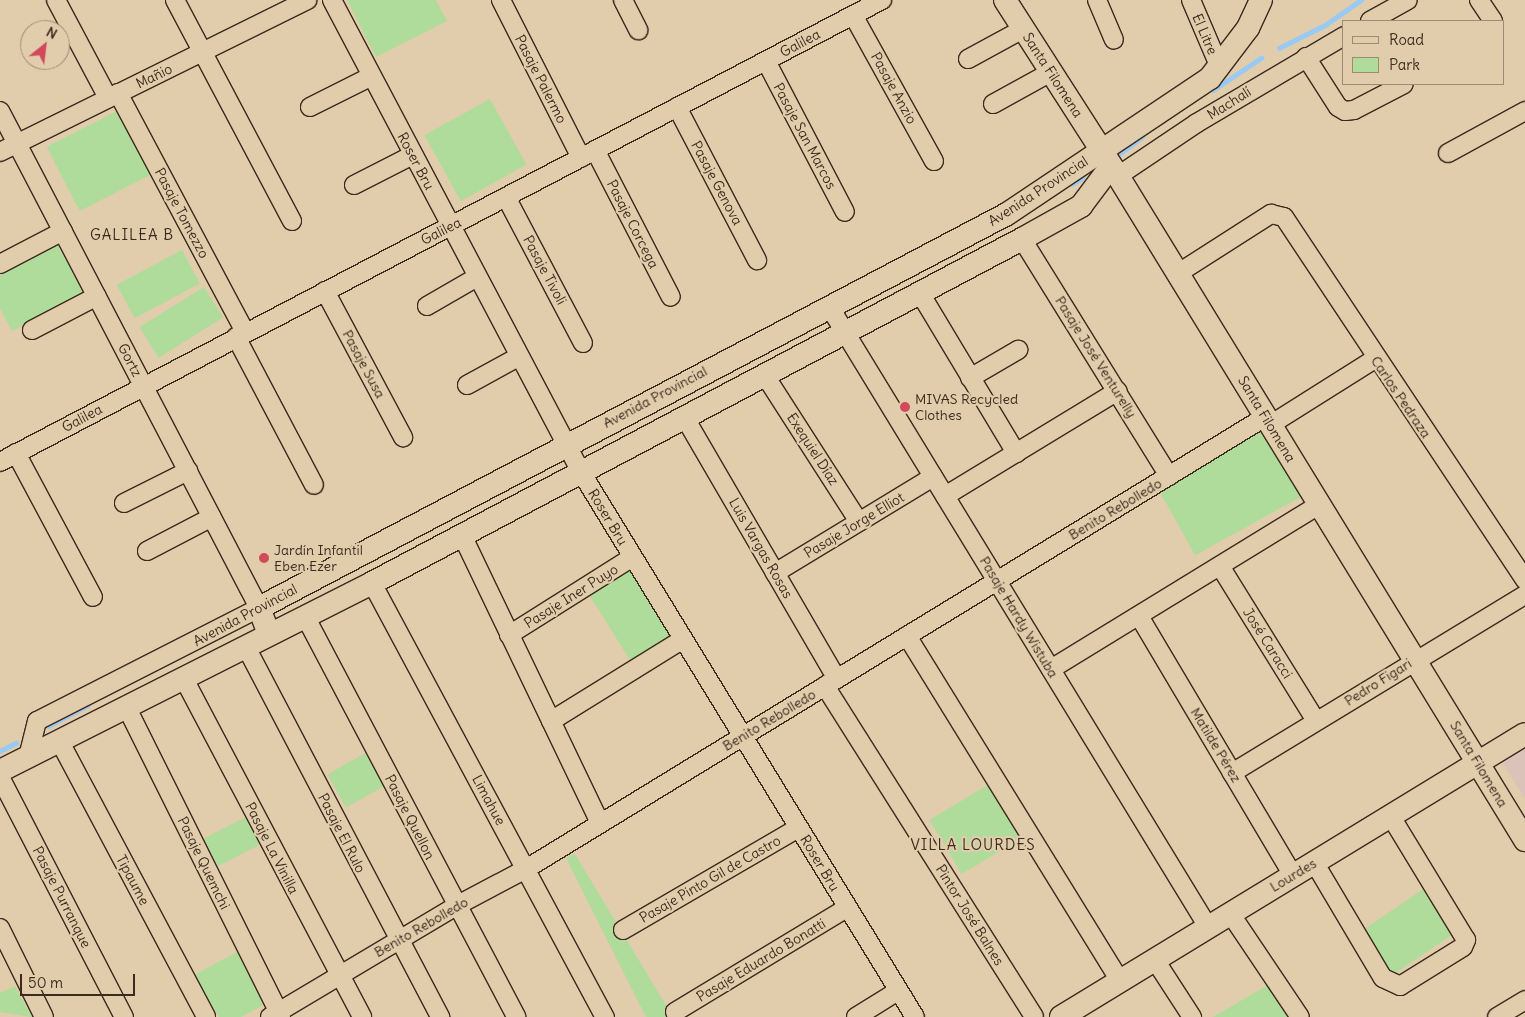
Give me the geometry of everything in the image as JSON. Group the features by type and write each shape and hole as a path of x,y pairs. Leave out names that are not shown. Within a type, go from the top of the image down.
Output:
{"street":[{"name":"Pasaje Tomezzo","path":"56,0 113,96 241,335 314,485"},
{"path":"175,0 292,221"},
{"name":"Mañio","path":"0,152 308,0"},
{"name":"Roser Bru","path":"332,0 518,357 581,472 915,1017"},
{"name":"Pasaje Palermo","path":"502,0 588,154"},
{"path":"623,0 638,30"},
{"name":"Galilea","path":"0,462 882,0"},
{"name":"Santa Filomena","path":"1005,0 1110,164 1525,840"},
{"path":"1097,0 1114,40"},
{"name":"El Litre","path":"1191,0 1220,68"},
{"name":"Avenida Provincial","path":"0,771 372,583 684,418 766,377 1081,206 1110,164 1220,68 1262,0"},
{"path":"1372,20 1408,0"},
{"path":"1479,0 1492,20"},
{"name":"Pasaje Anzio","path":"853,15 934,161"},
{"path":"968,58 1024,29"},
{"name":"Machalí","path":"1110,164 1342,37"},
{"path":"1306,57 1338,107 1345,111 1354,110 1402,85"},
{"name":"Pasaje San Marcos","path":"766,61 845,212"},
{"path":"993,104 1051,72"},
{"path":"310,107 372,76"},
{"name":"Pasaje Genova","path":"677,107 757,260"},
{"path":"1448,152 1525,111"},
{"name":"Gortz","path":"0,112 260,608"},
{"name":"Pasaje Corcega","path":"588,154 671,297"},
{"path":"354,185 413,155"},
{"name":"Avenida Provincial","path":"28,756 37,721 260,608 565,444 829,306 1007,214 1110,164"},
{"name":"Pasaje Tivoli","path":"506,197 583,343"},
{"name":"Carlos Pedraza","path":"1177,274 1271,214 1278,214 1525,580"},
{"path":"0,264 63,231"},
{"name":"Pasaje José Venturelly","path":"1022,239 1169,476"},
{"path":"427,306 477,278"},
{"name":"Pasaje Susa","path":"325,291 402,437"},
{"path":"920,293 1016,453"},
{"path":"32,330 97,296"},
{"name":"Pasaje Hardy Wistuba","path":"829,306 1208,927"},
{"path":"970,378 1018,350"},
{"path":"467,385 518,357"},
{"name":"Benito Rebolledo","path":"277,1015 338,976 456,906 526,869 1169,476 1375,359"},
{"name":"Exequiel Díaz","path":"766,377 860,522"},
{"path":"945,496 1118,392"},
{"name":"Luis Vargas Rosas","path":"684,418 775,573 831,682"},
{"path":"16,453 93,597"},
{"path":"124,503 188,471"},
{"name":"Pasaje Jorge Elliot","path":"775,573 933,477"},
{"path":"1051,670 1319,505"},
{"path":"147,551 212,517"},
{"path":"462,535 600,824"},
{"name":"Pasaje Iner Puyo","path":"509,635 633,557"},
{"name":"José Caracci","path":"1220,566 1316,721"},
{"name":"Limahue","path":"372,583 605,1017"},
{"name":"Pedro Figari","path":"1232,773 1414,659 1525,595"},
{"path":"260,608 269,634"},
{"name":"Pasaje Quellon","path":"305,616 516,1017"},
{"name":"Matilde Pérez","path":"1138,616 1293,874"},
{"path":"907,636 1120,981"},
{"path":"551,721 683,639"},
{"name":"Pasaje El Rulo","path":"246,647 397,941 440,1017"},
{"name":"Pasaje La Vinilla","path":"183,677 338,976 362,1017"},
{"name":"Pintor José Balnes","path":"831,682 1034,1017"},
{"name":"Pasaje Quemchi","path":"127,708 277,1015"},
{"name":"Lourdes","path":"1061,1017 1525,734"},
{"name":"Tipaume","path":"60,742 206,1017"},
{"name":"Pasaje Purranque","path":"0,778 124,1017"},
{"path":"1314,862 1383,978 1400,986 1463,947 1466,940 1390,815"},
{"name":"Pasaje Pinto Gil de Castro","path":"622,930 798,828"},
{"name":"Pasaje Eduardo Bonatti","path":"675,1012 847,908"},
{"path":"1230,913 1300,1017"},
{"path":"0,928 44,1017"},
{"path":"1155,960 1192,1017"},
{"path":"856,1017 898,991"},
{"path":"1497,1017 1525,1000"}],"shaded area":[{"path":"1525,740 1525,799 1499,757"}],"green space":[{"path":"347,0 436,0 447,21 376,57"},
{"path":"490,99 526,165 461,201 424,135"},
{"path":"119,110 152,174 80,211 47,147"},
{"path":"56,242 84,293 12,331 0,308 0,272"},
{"path":"182,250 200,284 135,318 117,285"},
{"path":"204,287 223,318 159,358 140,327"},
{"path":"1264,428 1302,496 1195,555 1157,487"},
{"path":"629,566 674,637 632,663 587,592"},
{"path":"373,749 391,782 346,807 328,774"},
{"path":"991,783 1023,837 962,874 929,820"},
{"path":"250,815 264,843 218,866 204,839"},
{"path":"575,854 673,1017 646,1017 566,858"},
{"path":"1428,886 1458,931 1392,976 1362,931"},
{"path":"241,950 271,1001 241,1017 219,1017 194,975"},
{"path":"1268,985 1288,1017 1213,1017"},
{"path":"15,986 32,1017 0,1012 0,993"}],"waterway":[{"path":"1279,48 1325,25 1361,0"},
{"path":"1213,90 1261,58"},
{"path":"1115,157 1142,137"},
{"path":"1072,184 1082,178"},
{"path":"48,726 88,705"},
{"path":"0,751 16,743"}],"place":[{"name":"MIVAS Recycled Clothes","path":"905,407"},
{"name":"Jardín Infantil Eben Ezer","path":"264,558"}],"district":[{"name":"GALILEA B","path":"132,235"},
{"name":"VILLA LOURDES","path":"973,845"}]}
